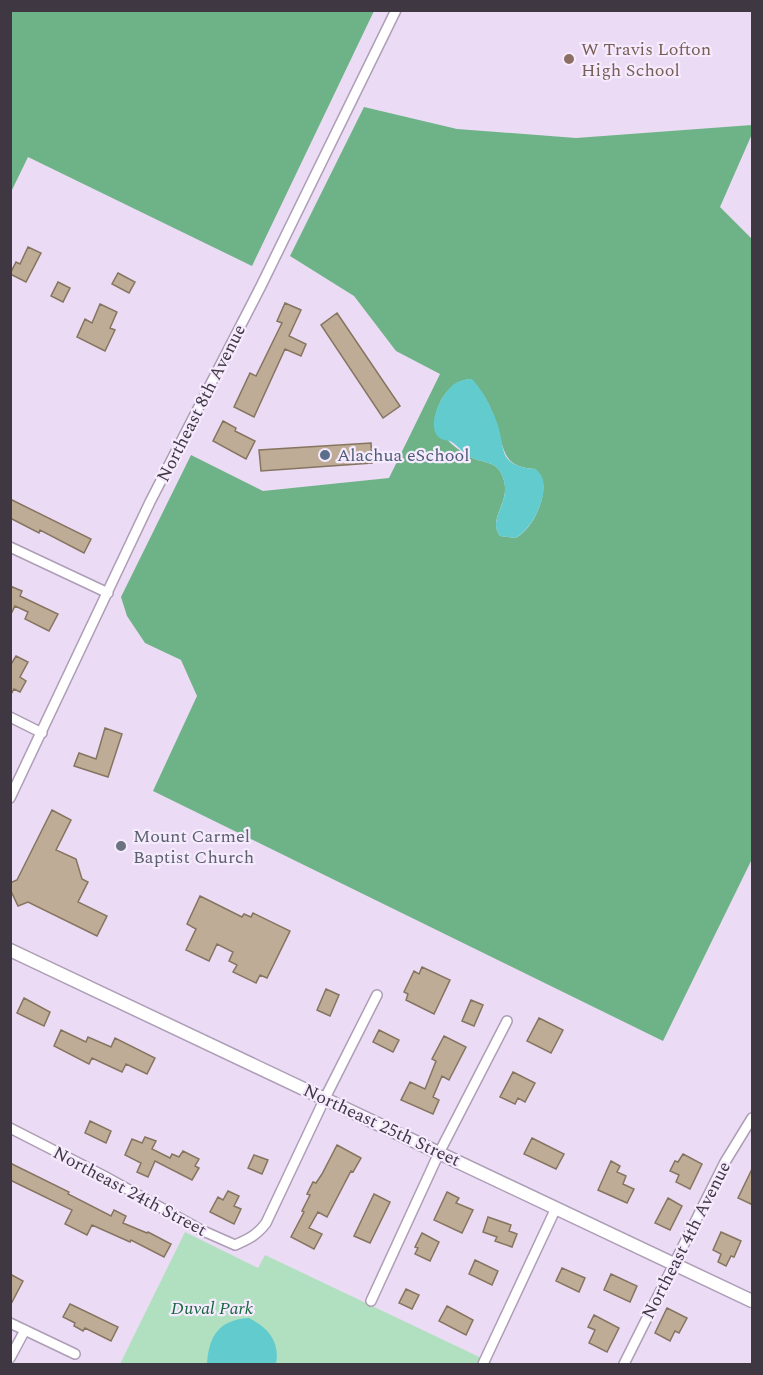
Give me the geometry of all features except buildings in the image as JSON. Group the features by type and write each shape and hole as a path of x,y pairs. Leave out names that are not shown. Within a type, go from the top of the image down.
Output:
{"street":[{"name":"Northeast 8th Avenue","path":"10,798 176,449 257,294 396,10"},
{"path":"10,547 108,593"},
{"path":"10,717 42,733"},
{"name":"Northeast 25th Street","path":"10,950 753,1301"},
{"path":"325,1098 377,995"},
{"path":"371,1301 439,1153 507,1021"},
{"name":"Northeast 24th Street","path":"10,1128 104,1176 201,1230 235,1245 251,1239 266,1222 325,1098"},
{"name":"Northeast 4th Avenue","path":"624,1365 725,1162 753,1118"},
{"path":"483,1364 556,1208"},
{"path":"10,1323 75,1354"},
{"path":"10,1358 25,1330"}],"green space":[{"name":"Duval Park","path":"185,1232 258,1268 265,1255 494,1364 120,1364"}],"shaded area":[{"path":"11,10 374,11 252,266 28,157 11,192"},
{"path":"364,107 457,129 576,138 752,125 752,134 720,207 752,239 752,859 663,1041 153,791 197,696 181,660 145,643 127,616 121,597 191,455 263,491 389,478 440,374 396,351 354,296 290,256","holes":["469,379 492,410 506,455 516,465 535,469 541,476 543,492 538,511 528,528 515,538 500,536 497,529 496,522 505,493 505,485 499,470 493,465 461,452 434,425 440,402 449,390 461,381"]},
{"path":"469,379 476,384 489,404 508,459 522,467 535,469 544,485 540,506 535,516 529,526 515,538 500,536 497,529 496,523 505,493 505,485 499,470 489,463 469,456 450,441 441,439 436,434 434,418 441,401 451,387 459,381"},
{"path":"249,1318 272,1336 277,1356 276,1364 207,1364 210,1345 218,1331 230,1322"}],"place":[{"name":"W Travis Lofton High School","path":"569,59"},
{"name":"Alachua eSchool","path":"325,455"},
{"name":"Mount Carmel Baptist Church","path":"121,846"}]}
